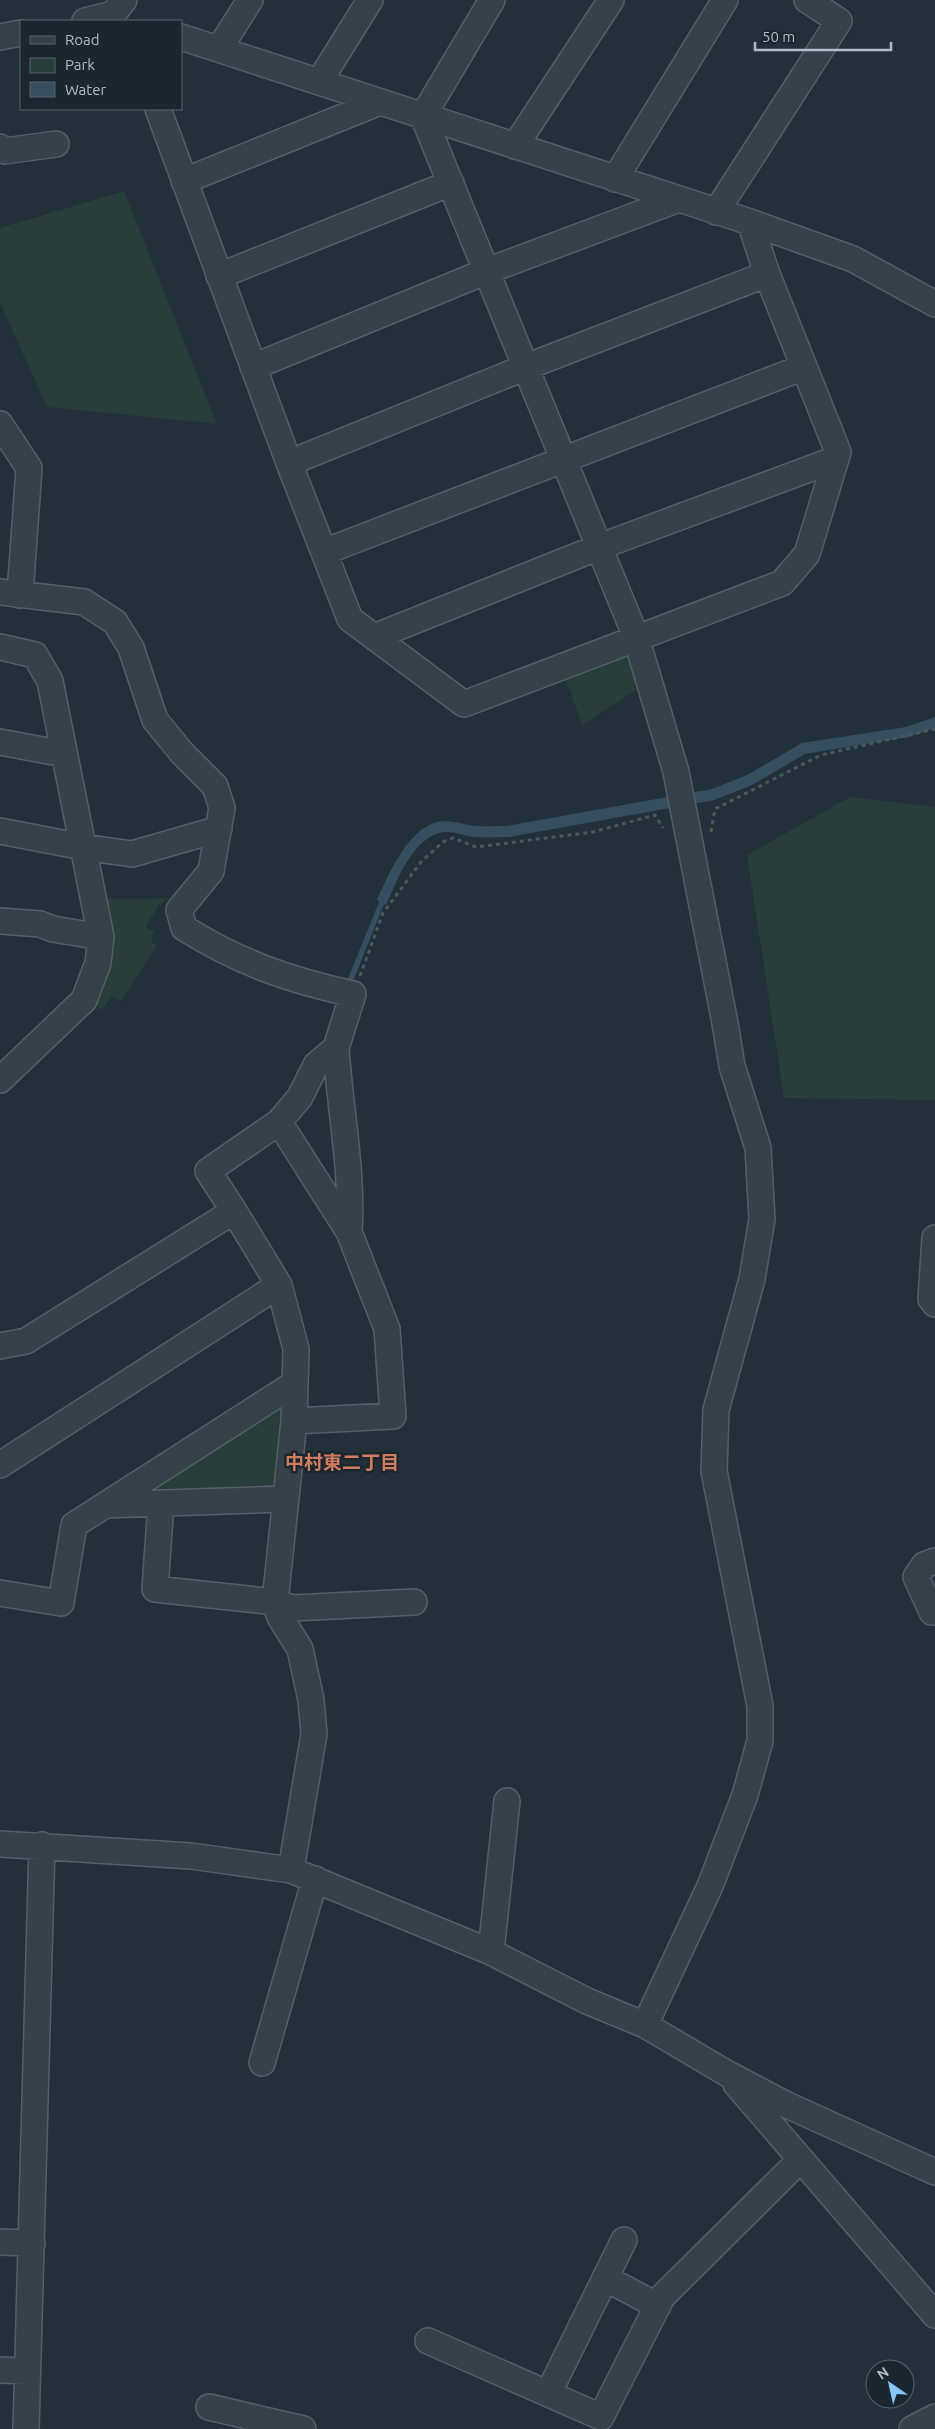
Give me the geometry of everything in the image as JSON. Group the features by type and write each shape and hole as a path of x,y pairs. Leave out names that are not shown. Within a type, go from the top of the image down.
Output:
{"street":[{"path":"220,49 250,0"},
{"path":"319,82 370,0"},
{"path":"423,116 492,0"},
{"path":"515,146 611,0"},
{"path":"615,179 725,0"},
{"path":"716,212 839,21 807,0"},
{"path":"91,20 125,14"},
{"path":"0,37 20,33"},
{"path":"182,36 750,222 853,260 935,304"},
{"path":"184,181 380,102"},
{"path":"158,110 289,463 350,619 464,704 782,583 807,554 838,452 767,274 750,222"},
{"path":"423,116 636,637 676,772 732,1066 758,1148 762,1219 752,1279 716,1410 714,1471 760,1706 760,1741 745,1795 710,1886 645,2025"},
{"path":"0,147 5,151 56,144"},
{"path":"219,276 451,183"},
{"path":"253,367 487,271 679,199"},
{"path":"289,463 526,366 767,274"},
{"path":"324,552 804,366"},
{"path":"0,424 29,468 10,593 84,602 115,622 131,648 155,720 182,753 216,786 222,808 211,871 179,910 184,928 219,950 246,962 298,982 353,994 336,1048 351,1202 348,1232"},
{"path":"374,637 599,547 836,459"},
{"path":"0,647 35,656 50,681 101,937 98,963 84,1000 4,1069"},
{"path":"0,742 64,754"},
{"path":"0,831 83,847 132,854 219,829"},
{"path":"0,921 40,924 53,929 101,937"},
{"path":"291,1870 314,1734 311,1700 300,1649 280,1617 275,1602 294,1421 296,1349 279,1285 208,1171 278,1122 300,1097 316,1065 336,1048"},
{"path":"278,1122 348,1232 387,1329 393,1416 294,1421"},
{"path":"0,1346 26,1341 234,1211"},
{"path":"935,1238 931,1299 935,1304"},
{"path":"0,1464 279,1285"},
{"path":"0,1593 61,1603 74,1525 294,1384"},
{"path":"105,1505 285,1499"},
{"path":"161,1503 155,1589 275,1602 294,1608 414,1602"},
{"path":"935,1561 924,1565 916,1577 932,1612 935,1612"},
{"path":"491,1952 507,1801"},
{"path":"0,1844 42,1845 191,1856 291,1870 491,1952 587,2001 645,2025 728,2074 787,2105 935,2172"},
{"path":"26,2429 42,1845"},
{"path":"262,2063 315,1879"},
{"path":"728,2074 935,2315"},
{"path":"428,2341 602,2417 662,2297 800,2160"},
{"path":"548,2394 624,2240"},
{"path":"0,2242 32,2243"},
{"path":"605,2278 658,2306"},
{"path":"0,2370 27,2371"},
{"path":"209,2407 303,2429"},
{"path":"912,2429 935,2417"}],"path":[{"path":"710,834 715,809 821,755 935,729"},
{"path":"353,994 383,913 421,862 443,842 453,838 476,847 594,832 655,815 661,822 664,831"}],"green space":[{"path":"124,191 217,424 47,407 0,303 0,228"},
{"path":"632,644 639,674 636,690 582,725 564,674"},
{"path":"850,797 935,807 935,1100 784,1098 747,855"},
{"path":"171,898 160,904 145,927 154,931 151,942 157,945 121,1001 112,997 102,1010 90,1002 99,899"},
{"path":"290,1390 282,1495 115,1502"}],"water":[{"path":"935,717 935,728 909,737 805,754 752,785 714,800 509,837 474,837 444,832 423,842 415,851 401,872 386,905 377,900 402,851 421,830 433,824 445,821 476,826 507,826 712,789 747,775 802,743 906,727"}],"waterway":[{"path":"348,986 384,897"}],"district":[{"name":"中村東二丁目","path":"342,1462"}]}
